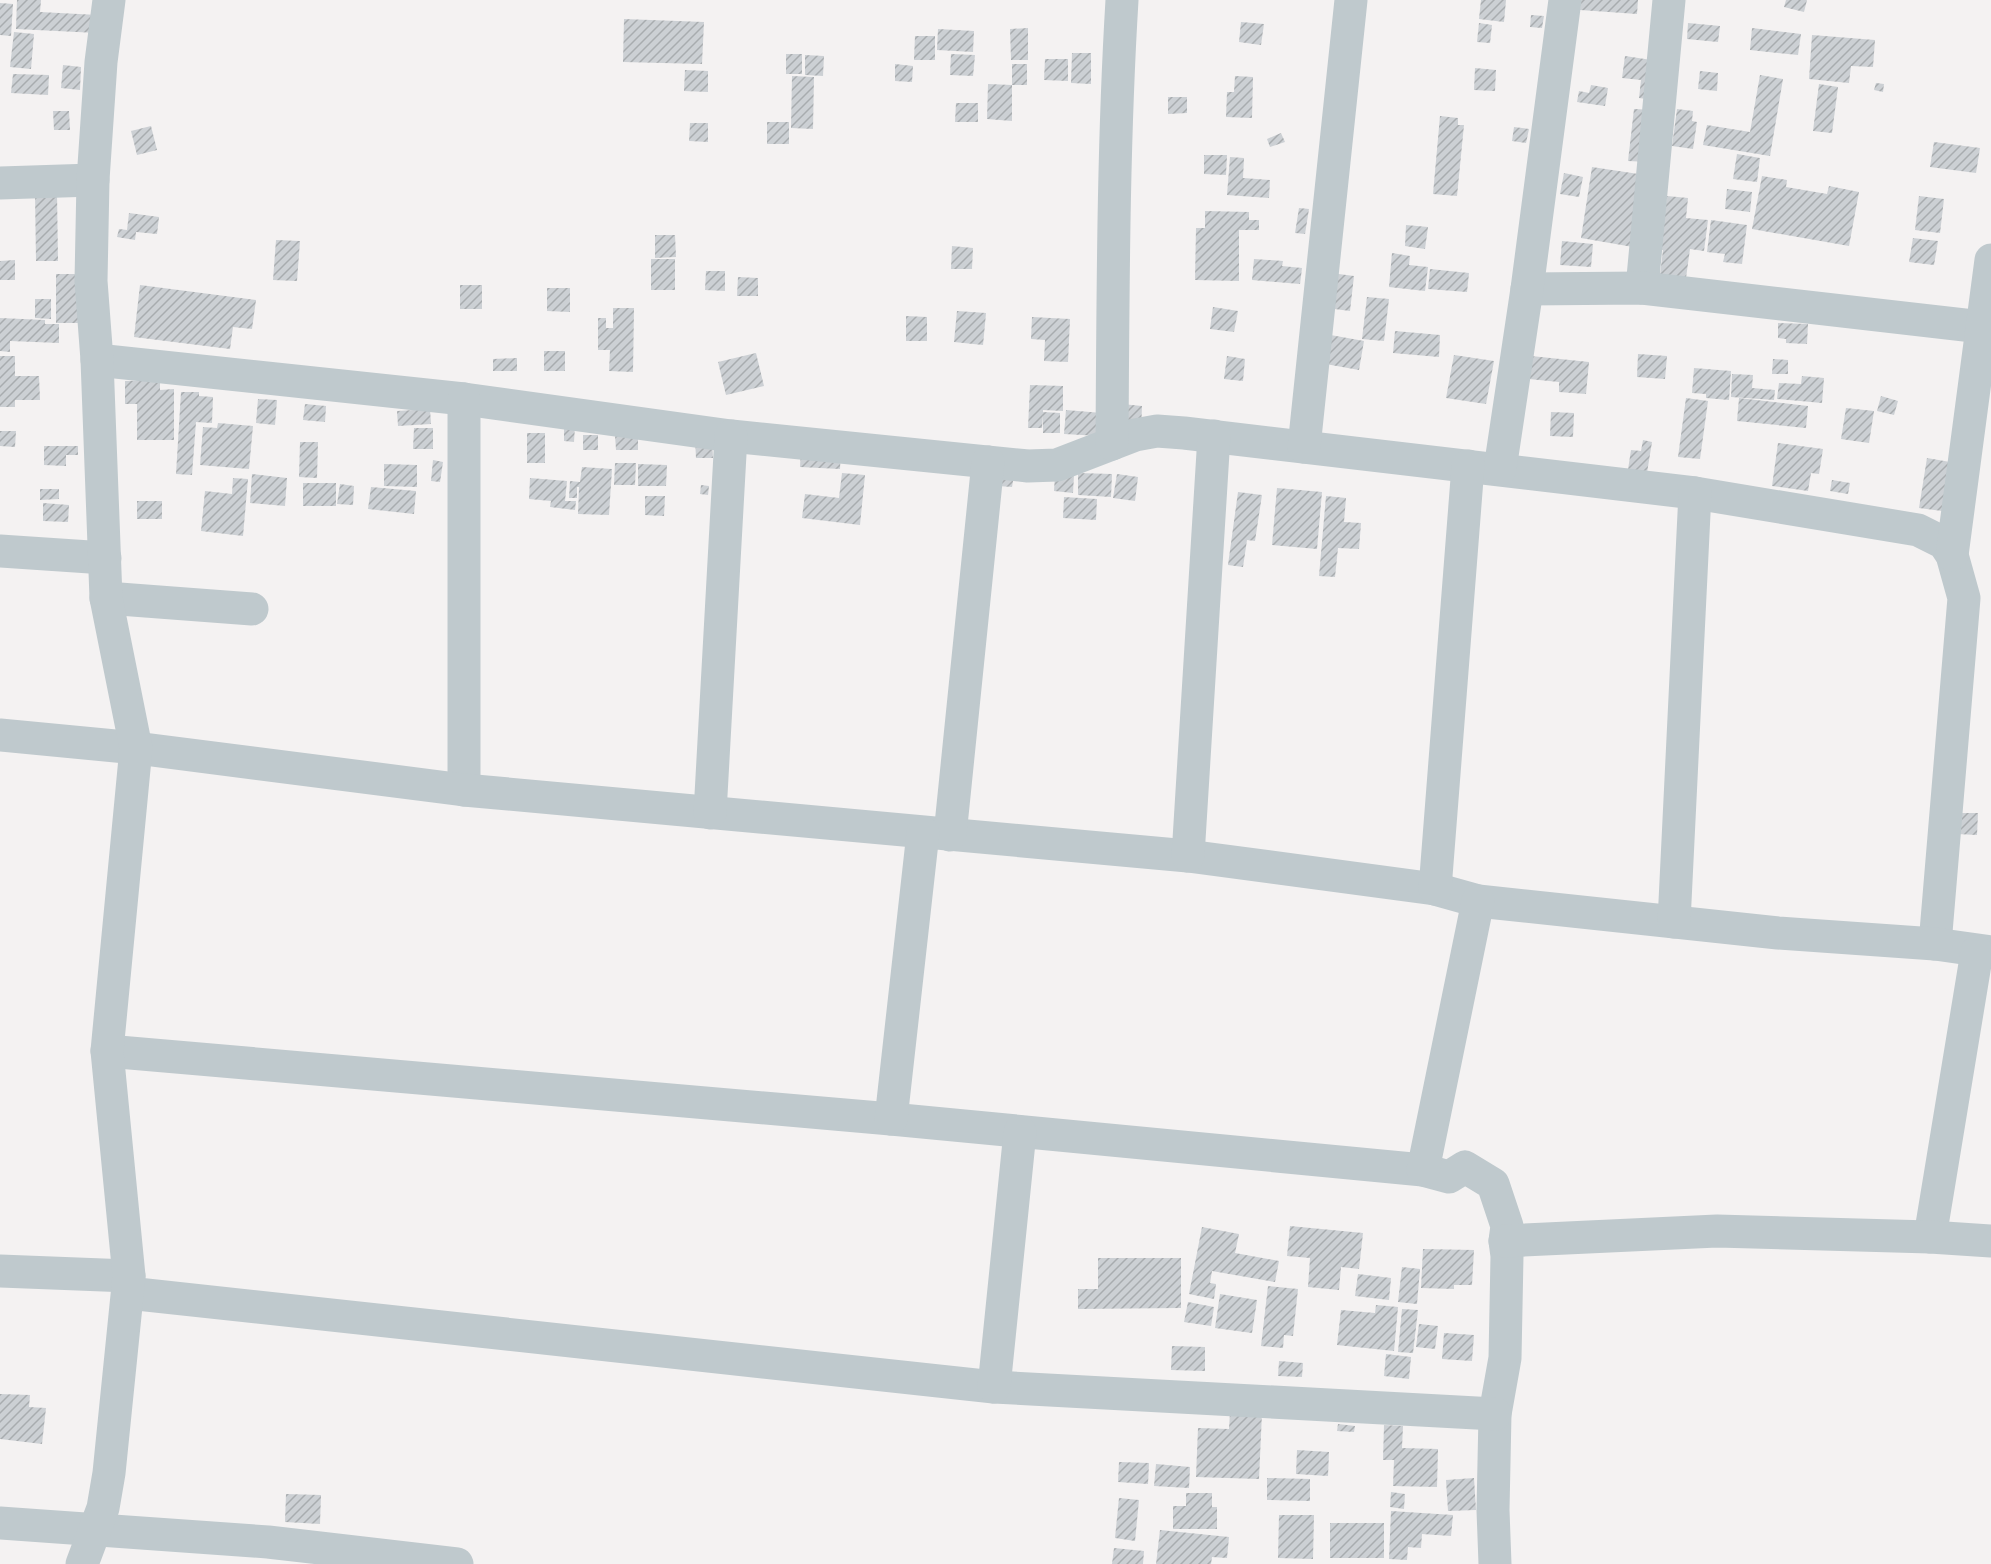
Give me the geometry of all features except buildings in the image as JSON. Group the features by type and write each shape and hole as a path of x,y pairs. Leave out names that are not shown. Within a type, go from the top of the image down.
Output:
{"street":[{"path":"82,1564 103,1508 109,1473 129,1284 107,1051 136,748 106,598 98,360 91,281 93,180 101,62 109,0"},
{"path":"1112,444 1113,204 1122,0"},
{"path":"1304,447 1351,0"},
{"path":"1500,469 1527,289 1565,0"},
{"path":"1642,288 1669,0"},
{"path":"0,183 93,180"},
{"path":"1952,555 1991,260"},
{"path":"1527,289 1642,288 1982,327"},
{"path":"98,360 464,399 731,436 1028,466 1057,465 1135,435 1157,431 1214,436 1695,493 1918,530 1944,543 1952,555 1964,598 1935,944"},
{"path":"464,399 464,790"},
{"path":"710,813 731,436"},
{"path":"1188,856 1214,436"},
{"path":"891,1119 936,834 988,462"},
{"path":"1435,889 1467,466"},
{"path":"1674,922 1695,493"},
{"path":"0,550 105,558"},
{"path":"106,598 252,609"},
{"path":"0,735 136,748 464,790 1188,856 1435,889 1478,901 1778,933 1935,944 1984,952 1930,1237"},
{"path":"1423,1170 1478,901"},
{"path":"107,1051 891,1119 1423,1170 1449,1177 1465,1167 1493,1184 1507,1226 1505,1358 1495,1414 1493,1510 1495,1564"},
{"path":"994,1387 1020,1132"},
{"path":"1505,1241 1717,1232 1930,1237 1991,1241"},
{"path":"0,1271 129,1284 994,1387 1495,1414"},
{"path":"0,1523 268,1542 457,1564"}]}
